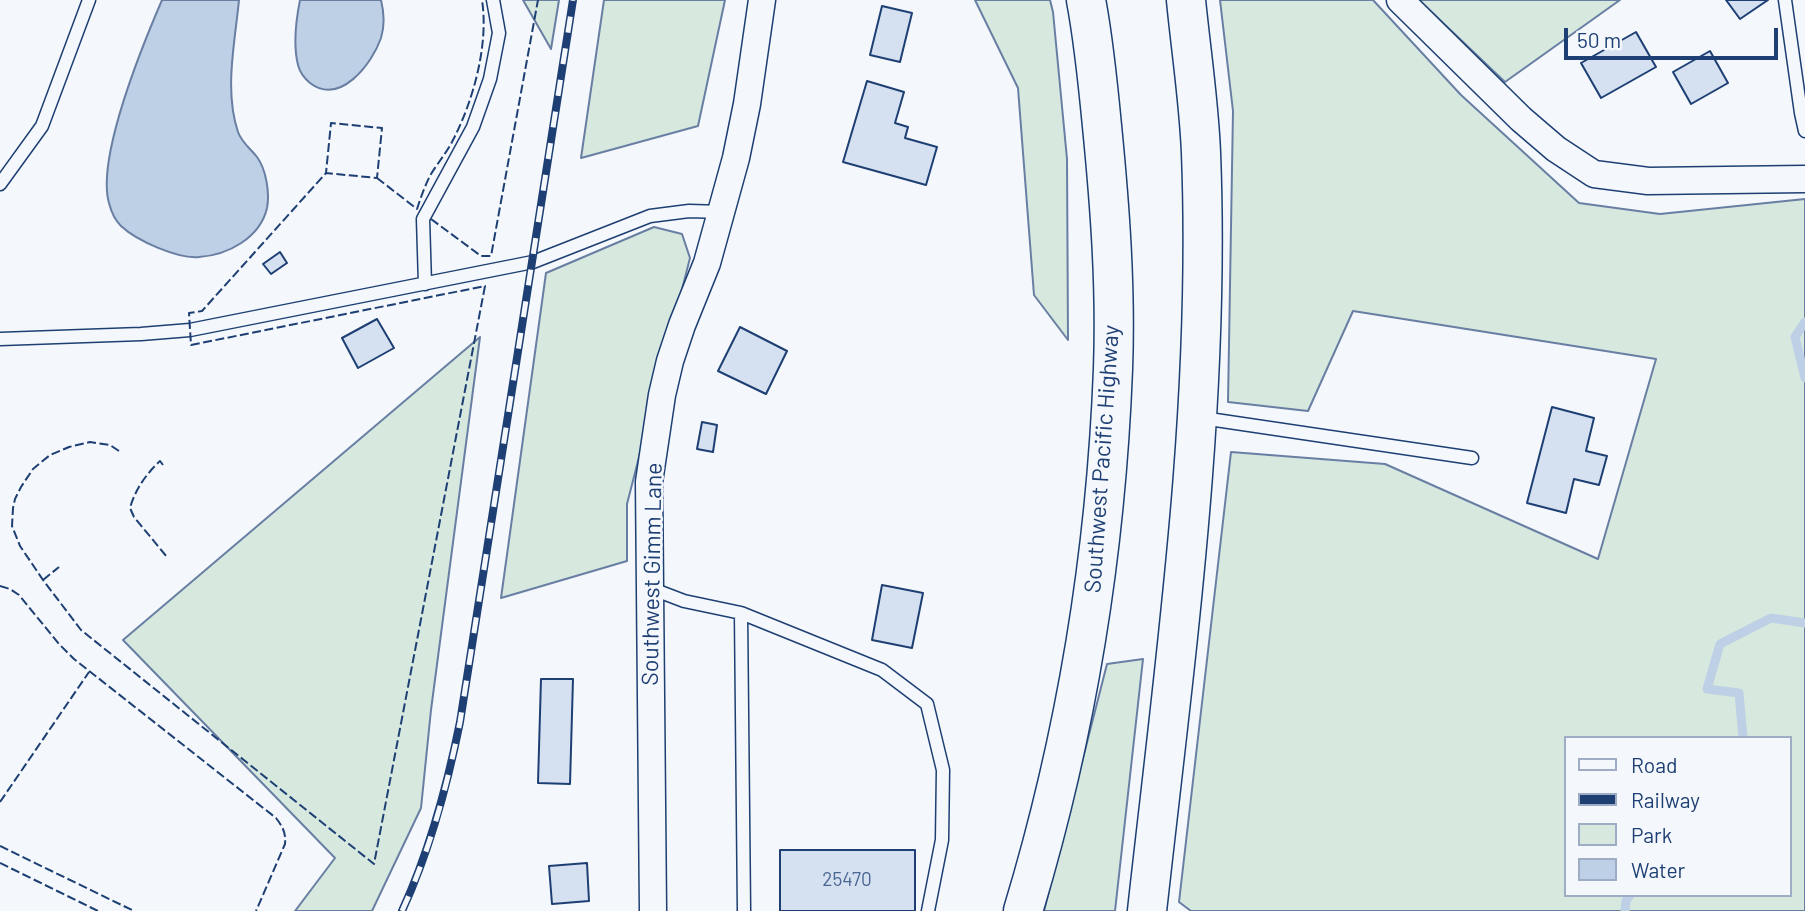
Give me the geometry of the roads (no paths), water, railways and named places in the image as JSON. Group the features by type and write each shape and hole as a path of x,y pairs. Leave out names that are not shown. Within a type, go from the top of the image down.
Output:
{"highway":[{"name":"Southwest Pacific Highway","path":"1023,911 1046,833 1070,729 1097,559 1108,450 1113,369 1112,259 1094,44 1086,0"},
{"path":"1147,911 1176,650 1197,418 1203,259 1201,150 1186,0"}],"street":[{"name":"Southwest Gimm Lane","path":"653,911 649,482 662,395 674,349 707,263 736,159 762,0"},
{"path":"1400,0 1521,120 1556,149 1594,174 1647,181 1805,178"}],"lane":[{"path":"0,184 42,126 89,0"},
{"path":"425,284 423,219 473,127 490,79 499,33 493,0"},
{"path":"1784,0 1805,131"},
{"path":"0,339 190,330 533,262 650,216 689,211 722,212"},
{"path":"1197,418 1472,458"},
{"path":"650,587 684,601 741,613 881,670 927,704 943,769 942,840 928,911"},
{"path":"741,613 744,911"}],"water":[{"path":"162,0 239,0 231,83 234,116 240,136 263,168 268,202 263,219 250,236 231,249 210,256 180,255 147,243 121,226 109,203 109,158 115,131 133,72"},
{"path":"300,0 381,0 383,28 377,48 362,70 343,86 321,89 310,83 300,70 295,41"}],"waterway":[{"path":"1805,322 1795,337 1805,378"},
{"path":"1743,736 1739,693 1707,689 1720,644 1771,618 1805,623"},
{"path":"1625,911 1629,897"}],"railway":[{"path":"402,911 437,818 460,722 573,0"}]}
